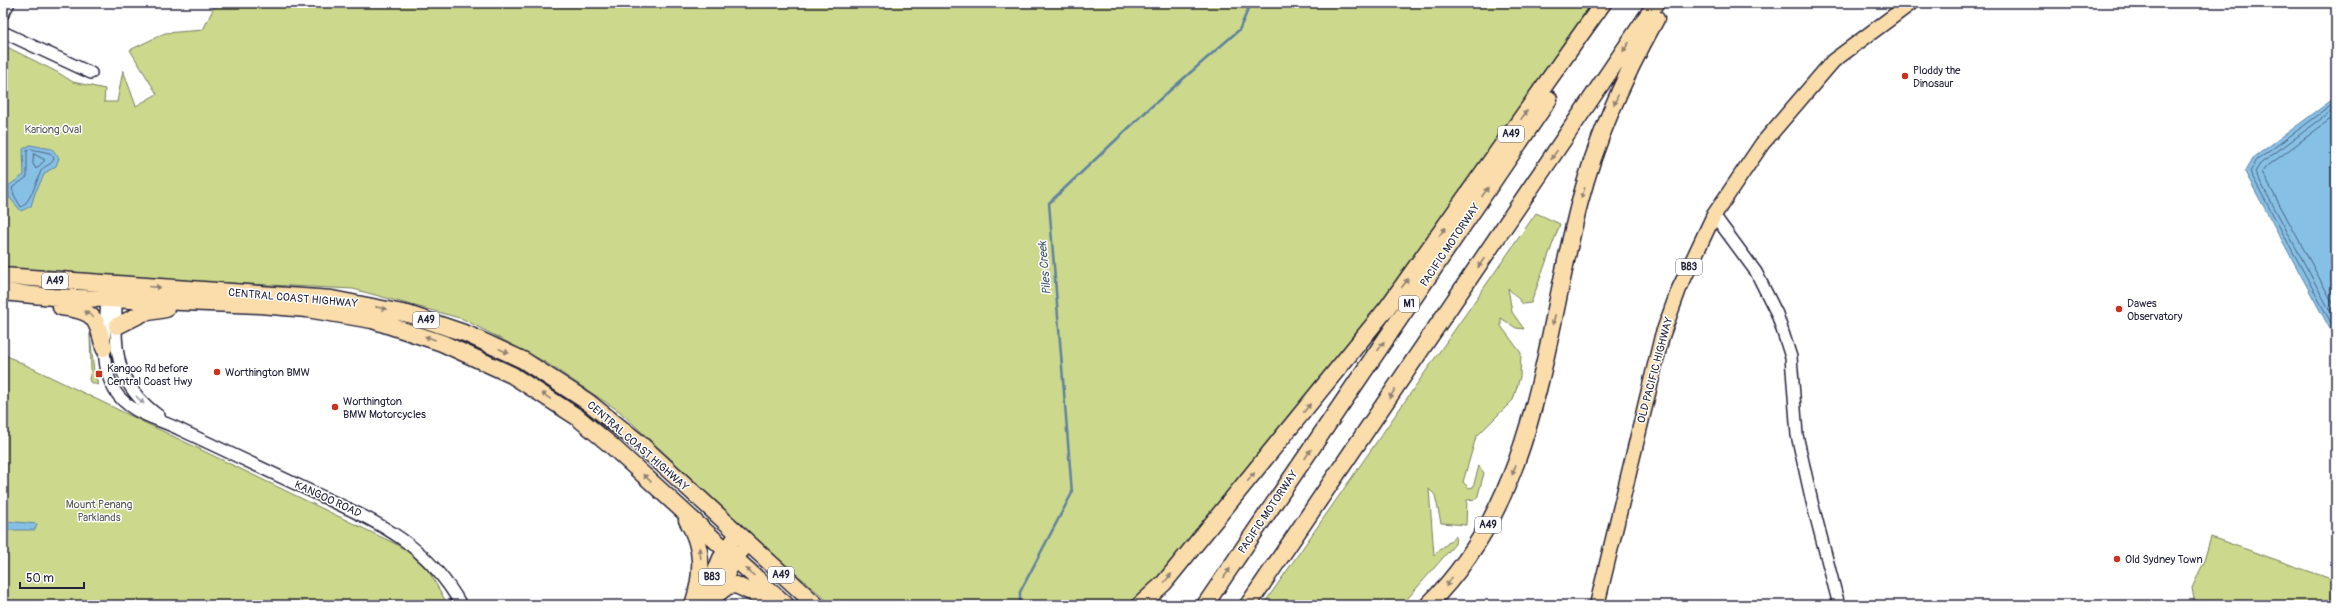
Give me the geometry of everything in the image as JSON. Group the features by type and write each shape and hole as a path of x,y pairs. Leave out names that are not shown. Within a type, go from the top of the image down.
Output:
{"highway":[{"name":"A49","path":"1140,605 1170,577 1387,308 1603,3"},
{"name":"PACIFIC MOTORWAY","path":"1205,605 1614,3"},
{"path":"1248,605 1656,3"},
{"name":"A49","path":"1428,605 1445,588 1487,527 1511,478 1528,433 1580,201 1603,130 1631,65 1665,3"},
{"name":"CENTRAL COAST HIGHWAY","path":"3,276 111,292 307,309 372,320 442,342 484,361 539,391 577,417 730,554"},
{"name":"CENTRAL COAST HIGHWAY","path":"3,293 111,292 332,299 408,314 467,334 523,360 588,402 637,441 742,539"},
{"path":"3,293 33,303 88,312 97,322 111,352"},
{"path":"117,326 131,317 154,310 177,308 218,309 239,304"},
{"path":"675,504 692,528 700,551 701,566 699,586 693,605"},
{"name":"A49","path":"742,539 816,605"},
{"name":"A49","path":"730,554 786,605"},
{"path":"714,600 728,586 736,585 777,605"}],"main road":[{"name":"OLD PACIFIC HIGHWAY","path":"1597,605 1662,336 1679,289 1714,215 1762,144 1833,61 1911,3"},
{"name":"B83","path":"700,605 730,554 742,539"},
{"name":"B83","path":"714,600 730,554"}],"street":[{"path":"3,14 8,3"},
{"path":"3,32 91,73"},
{"path":"1714,215 1756,272 1777,314 1791,357 1797,435 1812,502 1839,605"},
{"name":"KANGOO ROAD","path":"111,292 117,326 106,372 112,385 124,402 134,411 171,425 373,520 405,540 441,574 461,605"},
{"name":"KANGOO ROAD","path":"111,292 111,352 128,386 141,403 171,425"},
{"path":"112,385 128,386"}],"green space":[{"name":"Kariong Oval","path":"238,3 1592,3 1363,327 1162,577 1130,605 832,605 770,551 619,411 545,362 463,319 353,289 187,281 3,268 3,45 57,72 73,82 105,89 104,102 117,102 123,70 136,106 157,94 130,50 165,33 203,30 214,7"},
{"path":"1536,213 1560,224 1531,303 1523,304 1508,288 1512,312 1524,329 1516,328 1501,318 1501,326 1521,353 1520,377 1513,400 1476,437 1463,482 1469,488 1473,487 1479,466 1484,473 1477,499 1467,500 1466,525 1441,523 1435,495 1429,489 1434,555 1456,536 1455,544 1402,605 1263,605"},
{"path":"90,334 94,371 98,385 90,382 89,379 91,371"},
{"name":"Mount Penang Parklands","path":"3,354 406,549 428,570 448,605 3,605"},
{"path":"2211,537 2334,580 2331,600 2332,605 2195,605 2192,588 2203,564"}],"water":[{"path":"2336,97 2336,340 2245,172 2253,158"},
{"path":"30,145 52,149 59,158 56,166 45,173 35,193 31,206 21,211 9,197 8,186 24,175 23,149"},
{"path":"3,518 6,521 37,524 35,530 3,530"}],"waterway":[{"name":"Piles Creek","path":"1020,605 1020,592 1072,493 1049,203 1151,107 1239,30 1251,3"}],"place":[{"name":"Ploddy the Dinosaur","path":"1905,76"},
{"name":"Dawes Observatory","path":"2119,309"},
{"name":"Worthington BMW","path":"217,372"},
{"name":"Kangoo Rd before Central Coast Hwy","path":"99,374"},
{"name":"Worthington BMW Motorcycles","path":"335,407"},
{"name":"Old Sydney Town","path":"2117,559"}]}
